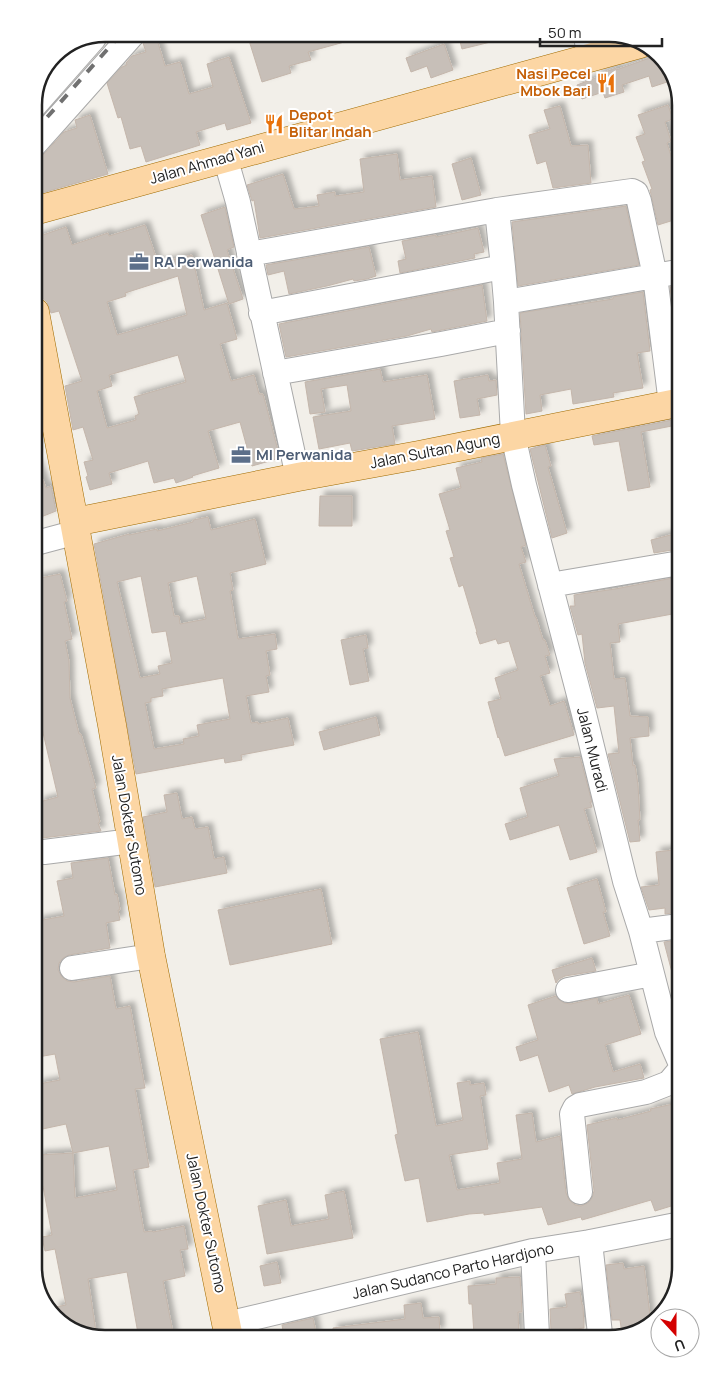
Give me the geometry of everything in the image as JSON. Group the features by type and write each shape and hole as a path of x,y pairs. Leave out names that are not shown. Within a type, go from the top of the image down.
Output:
{"main road":[{"name":"Jalan Ahmad Yani","path":"43,209 228,168 588,46 624,45"},
{"name":"Jalan Dokter Sutomo","path":"43,353 76,527 151,956 228,1330"},
{"name":"Jalan Sultan Agung","path":"76,527 298,477 672,404"}],"street":[{"path":"43,135 126,42"},
{"path":"44,95 87,45"},
{"path":"228,168 238,202 298,477"},
{"path":"249,254 497,210 632,191 636,193 640,201 666,274 672,372"},
{"name":"Jalan Muradi","path":"497,210 506,302 513,435 524,485 583,710 624,881 641,931 667,1032 672,1044"},
{"path":"261,313 503,266"},
{"path":"506,302 666,274"},
{"path":"275,373 508,331"},
{"name":"Jalan Sultan Agung","path":"43,540 76,527"},
{"path":"550,585 672,564"},
{"path":"44,852 132,841"},
{"path":"641,931 672,927"},
{"path":"72,968 151,956"},
{"path":"568,990 652,974"},
{"path":"580,1192 572,1114 575,1108 646,1092 669,1083 672,1079"},
{"name":"Jalan Sudanco Parto Hardjono","path":"232,1330 533,1251 672,1226"},
{"path":"590,1242 600,1330"},
{"path":"533,1251 536,1330"}],"building":[{"path":"158,42 165,66 180,62 189,94 213,87 207,64 229,57 251,123 227,130 225,123 196,132 200,145 146,162 141,146 130,149 121,117 118,118 107,83 122,67 127,65 126,63 132,56 146,52 143,43"},
{"path":"250,42 343,42 308,52 311,60 289,66 291,73 262,82"},
{"path":"460,43 488,43 462,49"},
{"path":"444,44 453,70 431,78 427,66 411,72 406,58"},
{"path":"651,58 668,82 652,87 649,76 622,85 624,92 605,98 603,92 582,99 577,85 598,77 597,75 616,68 616,70"},
{"path":"668,105 672,116 672,119 665,122 671,141 667,143 672,159 672,221 658,225 650,190 652,189 642,162 645,161 636,137 645,134 638,115"},
{"path":"560,106 571,146 588,145 591,183 553,188 546,161 537,164 529,135 550,129 544,110"},
{"path":"90,115 108,174 43,193 43,155 64,132 77,128 75,120"},
{"path":"397,154 400,180 432,176 436,207 260,238 254,200 252,201 247,185 283,174 294,209 319,206 317,195 335,192 335,196 364,192 360,159"},
{"path":"471,158 481,195 462,200 452,164"},
{"path":"626,206 639,265 518,286 512,222"},
{"path":"225,207 234,247 227,250 243,299 229,304 201,215"},
{"path":"145,225 158,263 192,255 204,310 227,303 237,339 220,344 231,381 254,375 259,394 263,394 280,458 252,466 240,422 208,431 219,468 176,483 174,478 154,483 148,461 109,473 112,484 90,490 84,462 93,460 83,427 73,430 65,386 82,381 59,311 51,313 47,302 43,299 43,235 66,227 72,245 108,233 109,236","holes":["178,276 187,315 117,335 107,302 126,296 125,293","178,355 186,382 134,397 139,414 135,416 136,420 107,428 97,391 112,386 109,375"]},
{"path":"478,228 484,252 474,254 475,258 400,273 398,261 406,259 402,241 436,235 436,237"},
{"path":"369,247 376,276 367,279 354,281 353,279 289,294 284,271 268,275 266,265"},
{"path":"482,285 487,321 432,332 431,329 407,336 286,357 279,324"},
{"path":"670,287 672,287 672,303"},
{"path":"643,292 650,351 637,353 643,388 613,393 614,397 573,404 571,389 540,395 542,411 526,414 520,313 613,299 613,297"},
{"path":"380,369 383,382 427,375 435,419 392,426 395,444 352,451 350,443 319,449 313,417 351,411 347,385 321,389 325,412 310,414 305,382"},
{"path":"488,375 489,381 496,380 497,395 477,399 480,415 460,418 454,381"},
{"path":"672,420 672,426 641,432 650,487 628,491 619,441 594,445 592,436"},
{"path":"545,445 551,466 548,467 567,533 552,538 530,449"},
{"path":"503,454 526,545 521,547 526,562 519,564 535,617 550,655 545,656 550,673 540,676 550,706 564,701 574,735 505,756 488,702 501,699 495,678 518,670 509,641 498,644 496,639 480,644 463,585 459,587 450,558 454,557 446,531 450,530 439,494 461,488 456,468 482,462 481,458"},
{"path":"43,479 46,488 51,486 56,511 43,516"},
{"path":"320,496 352,496 352,526 319,526"},
{"path":"208,517 211,530 255,519 266,564 230,573 233,590 230,591 238,639 275,634 277,649 266,651 270,675 266,676 269,692 246,696 251,723 258,722 258,724 288,718 294,745 241,755 242,760 225,763 224,758 136,774 94,544 129,534 157,529 157,531 193,522 193,520","holes":["141,576 152,633 166,631 172,663 158,666 160,674 140,678 117,582","197,576 206,619 180,624 179,616 174,616 168,583","223,678 230,719 197,725 199,736 183,739 184,744 154,749 145,703 151,702 151,698 163,696 162,689"]},
{"path":"672,535 672,550 654,553 651,540"},
{"path":"60,574 67,601 64,602 72,639 65,641 69,661 70,698 96,788 92,789 101,831 42,838 42,801 58,797 42,730 43,578"},
{"path":"672,578 672,614 618,624 620,642 610,643 614,679 625,678 630,716 648,717 649,736 630,738 633,766 635,765 638,785 640,841 630,842 608,754 619,753 614,706 597,708 585,663 582,634 578,635 570,606 575,606 574,595"},
{"path":"366,635 368,648 363,649 369,681 350,685 341,640"},
{"path":"376,717 380,735 324,750 319,732"},
{"path":"580,757 592,802 590,802 592,807 584,809 597,852 570,860 559,825 510,840 505,824 528,817 520,788 559,776 554,759"},
{"path":"177,793 182,819 192,817 195,829 208,827 214,859 224,857 227,873 155,887 143,817 167,812 164,795"},
{"path":"672,850 672,913 665,914 665,908 649,910 641,887 659,885 656,852"},
{"path":"108,858 120,910 118,910 120,920 106,923 110,948 69,955 59,963 58,970 67,981 74,982 110,976 116,1009 130,1006 145,1088 135,1089 149,1167 133,1170 144,1232 184,1226 188,1249 180,1250 185,1276 163,1281 172,1330 137,1330 127,1272 88,1279 96,1329 70,1320 57,1307 66,1305 55,1249 45,1251 42,1237 52,1235 42,1186 42,1155 73,1153 66,1124 42,1129 42,1083 60,1080 55,1054 42,1056 42,920 64,916 57,881 73,878 71,863","holes":["109,1146 117,1190 75,1198 73,1153"]},
{"path":"597,879 610,936 584,944 567,888"},
{"path":"321,889 332,944 230,965 218,910"},
{"path":"672,941 672,973 664,942"},
{"path":"592,958 596,971 565,976 556,983 552,970"},
{"path":"629,995 641,1034 605,1045 613,1072 640,1064 644,1078 595,1087 572,1094 569,1085 549,1092 538,1055 520,1061 516,1047 538,1040 528,1005 556,996 564,1003 571,1004 597,998 598,1004"},
{"path":"418,1032 436,1126 463,1120 457,1083 470,1081 470,1085 484,1083 486,1095 480,1096 488,1149 449,1155 457,1190 500,1183 497,1163 522,1159 516,1115 532,1113 536,1142 560,1136 566,1193 569,1200 575,1205 581,1206 588,1203 594,1191 587,1125 617,1118 617,1120 672,1104 672,1206 655,1211 651,1200 582,1220 581,1217 548,1225 542,1207 484,1215 484,1213 469,1214 427,1222 419,1178 405,1181 395,1135 398,1134 380,1039"},
{"path":"344,1191 353,1238 267,1254 258,1206 286,1200 291,1226 329,1219 325,1195"},
{"path":"277,1262 281,1283 264,1286 260,1266"},
{"path":"623,1263 624,1269 644,1266 650,1316 634,1326 622,1329 620,1320 612,1320 606,1265"},
{"path":"520,1277 522,1312 518,1312 519,1330 474,1330 472,1304 469,1304 468,1286 496,1284 496,1278"},
{"path":"580,1292 583,1305 584,1328 551,1330 550,1309 567,1307 565,1294"},
{"path":"421,1303 423,1318 439,1317 440,1330 333,1330 333,1328 405,1319 404,1305"},
{"path":"313,1318 316,1330 283,1330 282,1325"}],"railway":[{"path":"43,122 114,42"}],"place":[{"name":"Nasi Pecel Mbok Bari","path":"606,83"},
{"name":"Depot Blitar Indah","path":"274,124"},
{"name":"RA Perwanida","path":"139,262"},
{"name":"MI Perwanida","path":"241,455"}]}
